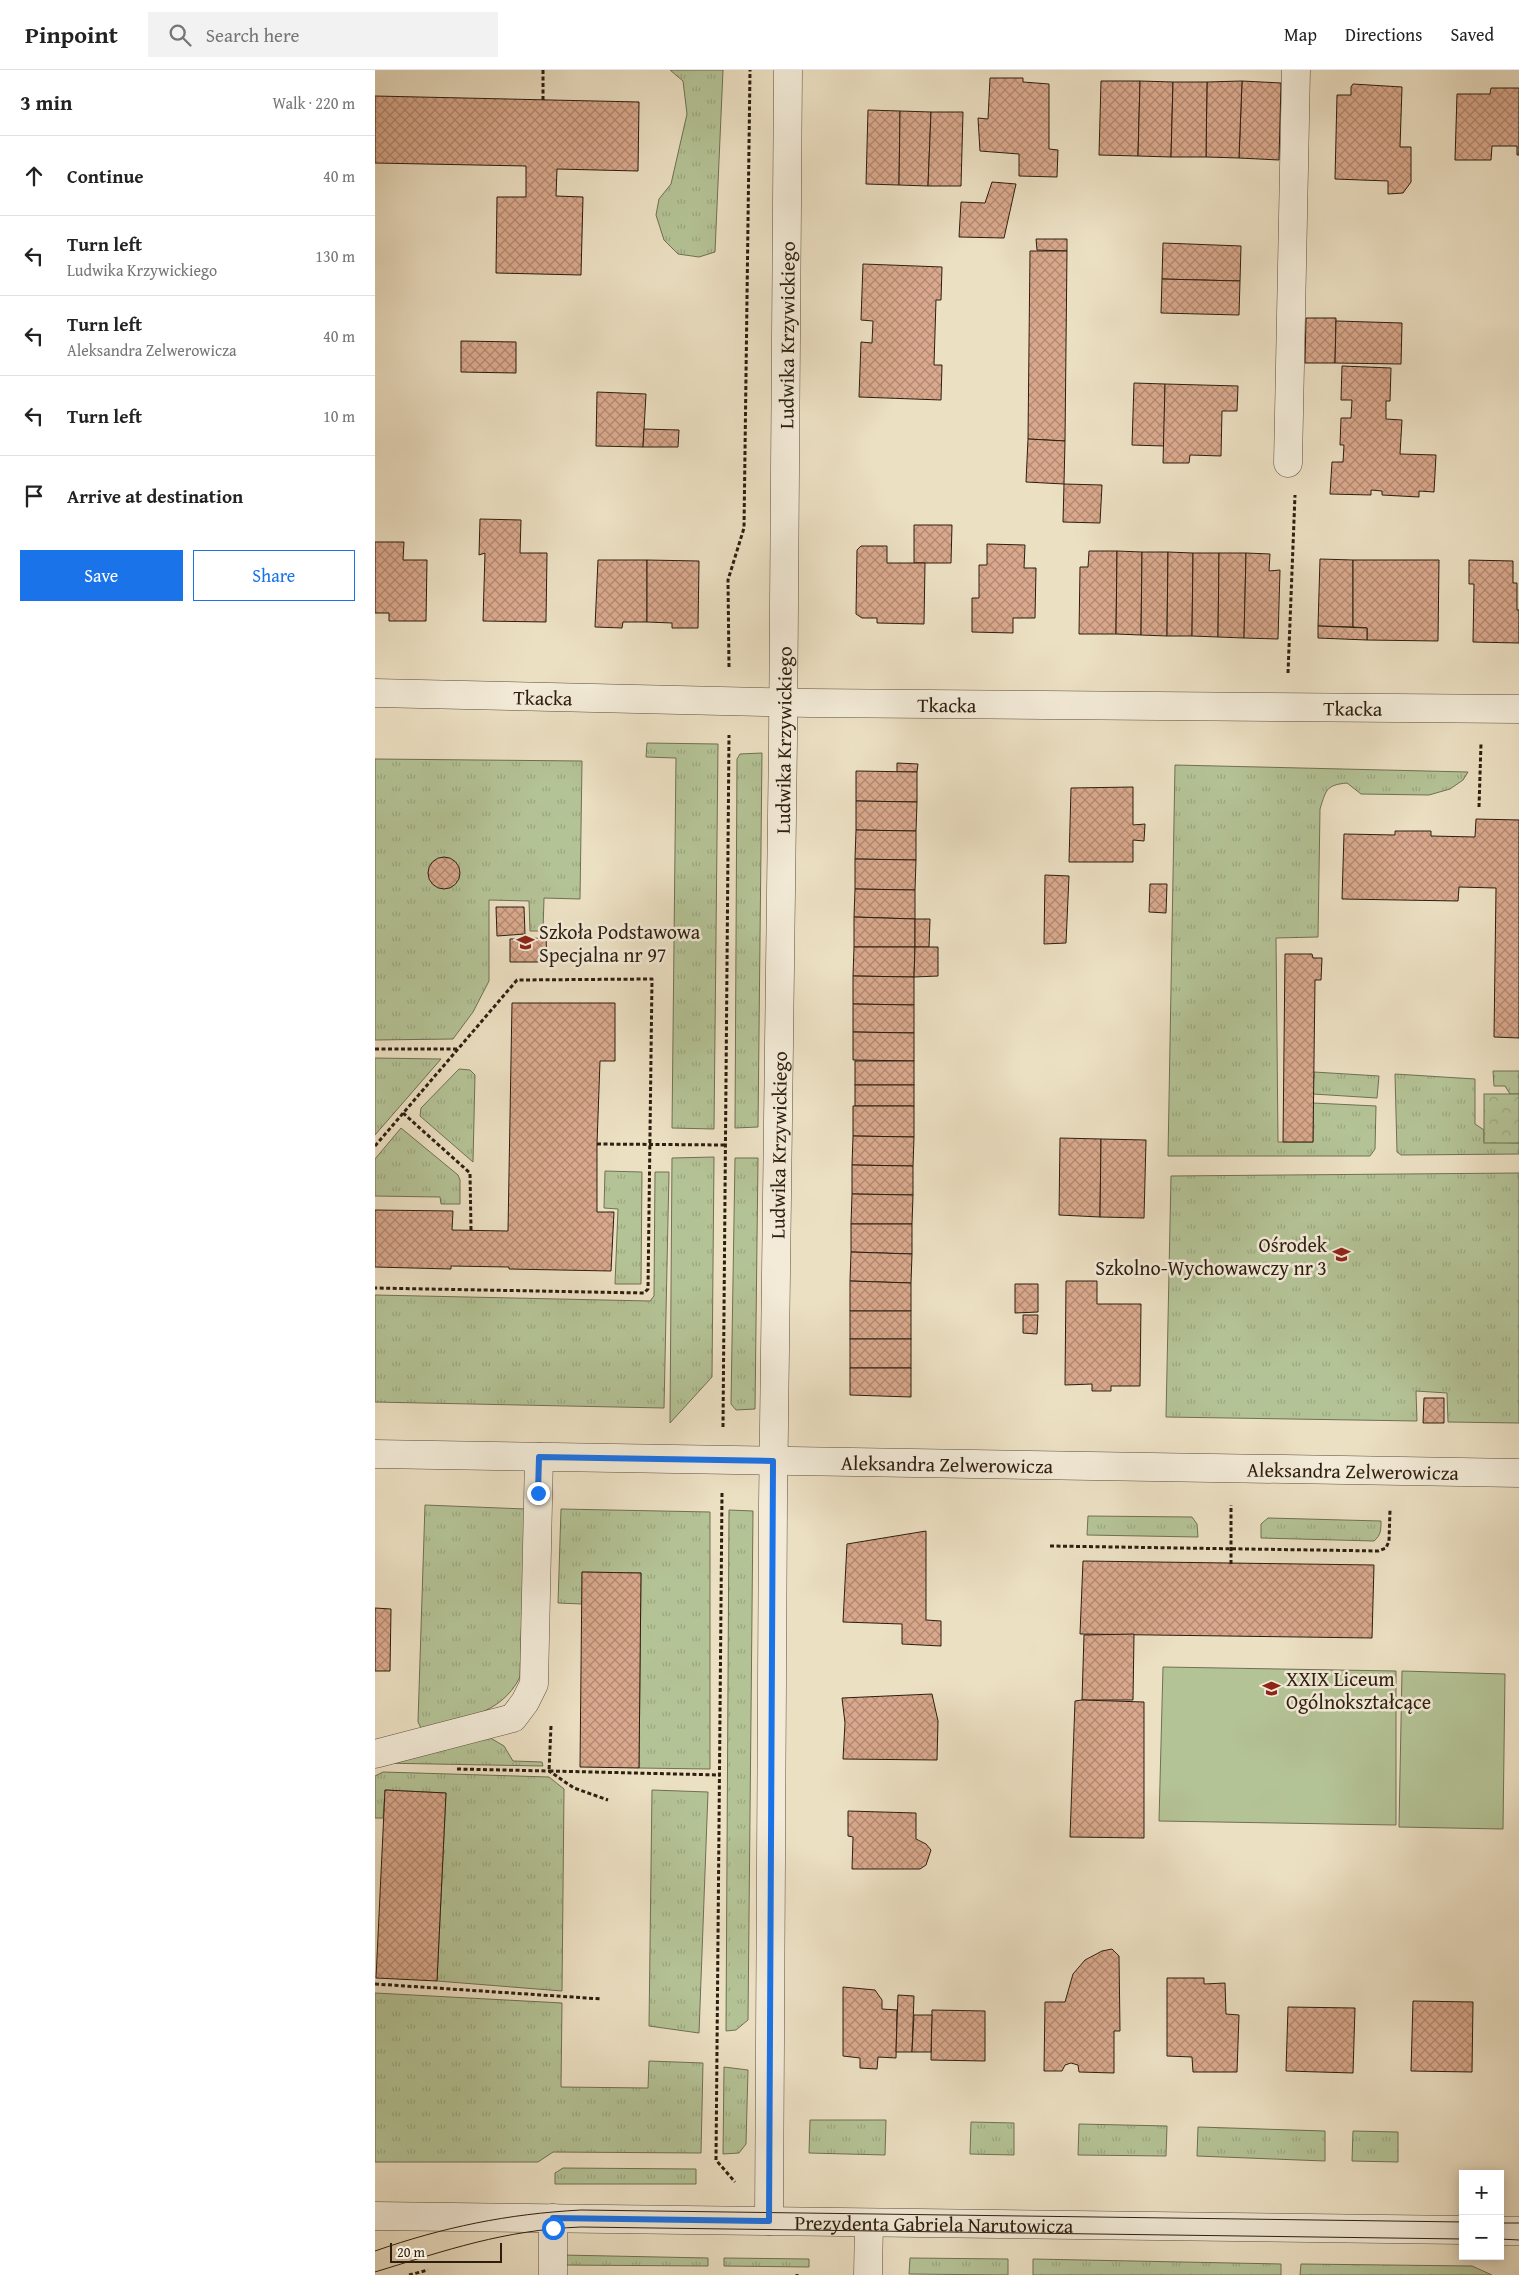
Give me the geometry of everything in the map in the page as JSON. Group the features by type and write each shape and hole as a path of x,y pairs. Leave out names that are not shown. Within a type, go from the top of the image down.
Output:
{"street":[{"name":"Ludwika Krzywickiego","path":"769,2221 773,1461 783,702 788,70"},
{"path":"1288,463 1296,70"},
{"name":"Tkacka","path":"375,693 783,702 1519,709"},
{"name":"Aleksandra Zelwerowicza","path":"375,1454 1519,1473"},
{"path":"375,1754 513,1718 525,1702 534,1684 539,1457"},
{"name":"Prezydenta Gabriela Narutowicza","path":"375,2216 1459,2230"},
{"path":"553,2218 553,2275"},
{"path":"868,2275 869,2223"},
{"path":"1504,2231 1519,2231"}],"path":[{"path":"543,70 543,100"},
{"path":"729,669 728,580 744,528 750,70"},
{"path":"1288,463 1295,488 1288,674"},
{"path":"723,1431 729,730"},
{"path":"1479,806 1481,742"},
{"path":"375,1146 517,980 652,979 648,1289 644,1293 375,1288"},
{"path":"375,1049 457,1049"},
{"path":"403,1113 470,1173 471,1230"},
{"path":"597,1144 726,1145"},
{"path":"716,2160 722,1489"},
{"path":"1231,1505 1231,1564"},
{"path":"1049,1546 1378,1551 1386,1548 1389,1541 1390,1510"},
{"path":"549,1771 551,1722"},
{"path":"451,1769 720,1775"},
{"path":"549,1771 574,1788 608,1800"},
{"path":"375,1984 602,1999"},
{"path":"409,2275 428,2270"}],"green space":[{"path":"670,70 723,70 715,252 699,257 678,254 664,240 656,215 659,199 671,184 687,114 683,81"},
{"path":"647,743 718,744 714,1129 672,1128 676,758 646,757"},
{"path":"762,753 758,1127 735,1128 737,759 740,754"},
{"path":"375,759 582,761 580,899 544,898 543,931 530,931 529,901 489,900 489,981 473,1012 453,1039 375,1040"},
{"path":"1175,765 1468,772 1463,780 1450,789 1429,795 1361,794 1347,783 1331,787 1324,797 1320,809 1318,937 1276,938 1278,1142 1313,1142 1313,1103 1376,1106 1375,1149 1370,1156 1168,1156"},
{"path":"375,1058 441,1059 375,1135"},
{"path":"459,1069 470,1070 475,1075 473,1162 420,1116 421,1108"},
{"path":"1493,1071 1519,1071 1519,1094 1510,1094 1505,1086 1494,1086"},
{"path":"1314,1072 1379,1076 1377,1098 1313,1094"},
{"path":"1395,1074 1475,1079 1475,1124 1484,1130 1484,1142 1519,1143 1519,1154 1401,1155 1397,1152"},
{"path":"1484,1094 1519,1094 1519,1143 1484,1143"},
{"path":"401,1128 458,1175 460,1180 460,1204 441,1204 440,1197 375,1196 375,1159"},
{"path":"714,1157 712,1377 670,1423 672,1158"},
{"path":"735,1158 758,1158 755,1409 736,1410 731,1404"},
{"path":"605,1171 642,1172 641,1284 615,1284 618,1209 604,1208"},
{"path":"655,1172 669,1172 664,1408 375,1402 375,1295 650,1301 654,1296"},
{"path":"1519,1173 1519,1423 1448,1422 1447,1393 1416,1391 1417,1421 1166,1417 1171,1176"},
{"path":"425,1505 525,1509 520,1677 512,1690 490,1708 478,1714 421,1728 418,1722"},
{"path":"561,1509 710,1512 710,1769 639,1768 641,1573 582,1572 582,1604 558,1603"},
{"path":"729,1510 753,1511 748,2020 736,2030 726,2031"},
{"path":"1088,1516 1192,1517 1197,1524 1198,1537 1087,1535"},
{"path":"1268,1518 1381,1521 1381,1527 1374,1541 1261,1538 1261,1524"},
{"path":"1163,1667 1396,1671 1396,1825 1159,1821"},
{"path":"1402,1671 1505,1674 1503,1829 1399,1827"},
{"path":"487,1736 504,1746 513,1761 542,1762 543,1766 380,1763"},
{"path":"383,1772 549,1777 564,1789 562,1991 437,1981 446,1793 385,1790 383,1818 375,1818 375,1776"},
{"path":"652,1790 708,1792 699,2033 649,2026"},
{"path":"375,1993 562,2003 561,2087 648,2088 649,2061 703,2063 701,2153 553,2152 538,2162 375,2162"},
{"path":"724,2067 748,2070 746,2144 739,2153 723,2154"},
{"path":"810,2120 886,2120 885,2155 809,2153"},
{"path":"971,2122 1014,2123 1014,2155 970,2154"},
{"path":"1079,2124 1167,2126 1166,2156 1078,2155"},
{"path":"1198,2127 1325,2131 1325,2161 1197,2156"},
{"path":"1353,2131 1398,2132 1398,2162 1352,2161"},
{"path":"563,2168 696,2169 696,2184 555,2184 555,2173"},
{"path":"561,2255 708,2258 708,2266 560,2265"},
{"path":"724,2258 809,2259 809,2267 724,2266"},
{"path":"910,2258 1008,2259 1008,2275 909,2274"},
{"path":"1033,2259 1281,2264 1281,2275 1033,2275"},
{"path":"1301,2264 1472,2266 1492,2275 1300,2275"}],"building":[{"path":"990,78 1023,78 1023,82 1049,84 1049,149 1058,150 1057,177 1019,176 1019,154 980,151 978,118 988,119"},
{"path":"1101,81 1140,81 1138,156 1099,155"},
{"path":"1140,81 1173,82 1171,157 1138,156"},
{"path":"1242,81 1281,83 1279,160 1239,158"},
{"path":"1242,81 1239,158 1206,157 1207,82"},
{"path":"1173,82 1207,82 1206,157 1171,157"},
{"path":"1353,84 1402,87 1400,147 1411,147 1411,182 1403,193 1388,194 1388,181 1335,179 1337,95 1351,95"},
{"path":"1491,88 1519,88 1519,155 1517,155 1517,146 1492,146 1491,160 1455,160 1457,94 1490,94"},
{"path":"375,96 639,102 638,171 557,169 556,196 583,197 581,275 496,273 497,197 526,197 526,166 375,163"},
{"path":"868,110 900,111 899,185 866,184"},
{"path":"900,111 931,112 928,186 899,185"},
{"path":"931,112 963,112 961,186 928,186"},
{"path":"992,182 1016,184 1004,238 959,237 961,202 985,203"},
{"path":"1036,239 1067,239 1067,251 1037,250"},
{"path":"1163,243 1241,246 1240,281 1162,279"},
{"path":"1030,251 1067,251 1065,441 1028,439"},
{"path":"863,264 942,267 941,300 936,300 934,365 942,365 941,400 859,397 861,342 872,343 873,321 861,320"},
{"path":"1162,279 1240,281 1239,315 1161,313"},
{"path":"1306,318 1336,318 1335,363 1305,363"},
{"path":"1336,321 1402,323 1401,364 1335,363"},
{"path":"461,341 516,342 516,373 461,372"},
{"path":"1342,366 1391,368 1390,401 1386,401 1386,419 1402,420 1400,454 1436,455 1434,492 1419,491 1419,497 1382,495 1382,491 1371,490 1371,495 1330,494 1332,462 1343,462 1344,445 1340,445 1341,418 1351,418 1352,400 1341,400"},
{"path":"1134,383 1165,384 1164,446 1132,445"},
{"path":"1165,384 1238,386 1237,411 1222,411 1221,456 1190,455 1189,463 1163,463"},
{"path":"597,392 646,394 643,447 596,446"},
{"path":"644,429 679,430 678,447 643,447"},
{"path":"1028,439 1065,441 1064,484 1026,482"},
{"path":"1064,484 1102,485 1100,523 1063,522"},
{"path":"480,519 521,520 520,553 547,553 546,622 483,621 485,553 479,555"},
{"path":"914,525 952,525 951,563 914,563"},
{"path":"375,542 404,542 403,560 427,560 426,621 389,621 389,613 375,613"},
{"path":"987,544 1025,545 1024,568 1036,568 1035,618 1013,618 1013,633 972,632 972,598 979,598 979,565 987,565"},
{"path":"861,546 887,546 887,563 925,563 924,624 877,623 877,618 862,618 856,614 857,550"},
{"path":"1089,551 1117,551 1116,634 1079,634 1080,567 1088,567"},
{"path":"1117,551 1142,552 1141,635 1116,634"},
{"path":"1142,552 1168,552 1167,636 1141,635"},
{"path":"1168,552 1193,553 1192,636 1167,636"},
{"path":"1193,553 1219,553 1218,637 1192,636"},
{"path":"1219,553 1246,553 1244,638 1218,637"},
{"path":"1246,553 1270,554 1269,571 1280,570 1278,639 1244,638"},
{"path":"1320,559 1353,560 1353,627 1318,626"},
{"path":"598,560 647,560 647,622 623,622 622,628 595,627"},
{"path":"647,560 699,561 698,628 672,628 672,623 647,622"},
{"path":"1353,560 1439,560 1438,641 1367,640 1367,628 1353,627"},
{"path":"1469,560 1513,561 1513,583 1517,583 1517,610 1519,610 1519,643 1473,642 1474,584 1469,584"},
{"path":"1318,626 1367,628 1367,640 1318,638"},
{"path":"897,763 918,764 917,772 897,772"},
{"path":"856,771 917,772 917,802 856,801"},
{"path":"1133,787 1133,825 1145,824 1144,841 1133,840 1133,862 1069,862 1071,788"},
{"path":"856,801 917,802 916,831 856,830"},
{"path":"1476,819 1519,820 1519,1038 1494,1037 1496,888 1459,887 1458,901 1342,899 1344,834 1395,835 1395,831 1431,831 1431,836 1475,837"},
{"path":"856,830 916,831 916,860 855,859"},
{"path":"444,857 456,861 460,873 456,885 444,889 432,885 428,873 432,861"},
{"path":"855,859 916,860 915,890 855,889"},
{"path":"1045,875 1069,876 1066,943 1044,944"},
{"path":"1150,884 1167,884 1166,913 1149,912"},
{"path":"855,889 915,890 915,919 854,917"},
{"path":"496,907 524,907 525,934 497,936"},
{"path":"854,917 915,919 915,947 854,947"},
{"path":"915,919 930,919 929,947 915,947"},
{"path":"546,938 547,962 510,962 510,939"},
{"path":"854,947 915,947 914,977 853,976"},
{"path":"915,947 938,947 938,976 914,977"},
{"path":"1285,954 1312,954 1313,958 1322,958 1321,980 1315,980 1313,1142 1283,1142"},
{"path":"853,976 914,977 914,1005 853,1004"},
{"path":"512,1003 615,1003 615,1061 600,1061 597,1144 597,1212 614,1212 611,1271 451,1266 451,1269 375,1267 375,1210 453,1211 452,1230 508,1231"},
{"path":"853,1004 914,1005 914,1033 853,1032"},
{"path":"853,1032 914,1033 914,1061 853,1060"},
{"path":"855,1061 914,1061 914,1085 855,1085"},
{"path":"855,1085 914,1085 914,1106 855,1106"},
{"path":"853,1106 914,1106 914,1137 853,1136"},
{"path":"853,1136 914,1137 913,1166 852,1165"},
{"path":"1060,1138 1101,1139 1100,1217 1059,1215"},
{"path":"1101,1139 1146,1140 1144,1218 1100,1217"},
{"path":"852,1165 913,1166 913,1195 852,1194"},
{"path":"852,1194 913,1195 912,1224 851,1224"},
{"path":"851,1224 912,1224 912,1254 851,1252"},
{"path":"851,1252 912,1254 911,1283 850,1281"},
{"path":"850,1281 911,1283 911,1311 850,1311"},
{"path":"1066,1281 1097,1281 1097,1304 1141,1304 1140,1386 1111,1386 1111,1391 1092,1391 1092,1384 1065,1385"},
{"path":"1015,1284 1038,1284 1038,1312 1015,1313"},
{"path":"850,1311 911,1311 911,1339 850,1339"},
{"path":"1023,1315 1038,1315 1037,1334 1023,1333"},
{"path":"850,1339 911,1339 911,1368 850,1368"},
{"path":"850,1368 911,1368 911,1397 850,1395"},
{"path":"1424,1398 1444,1398 1444,1423 1423,1423"},
{"path":"926,1531 926,1620 941,1621 941,1646 902,1644 902,1624 843,1622 847,1544"},
{"path":"1083,1561 1374,1565 1372,1638 1080,1634"},
{"path":"582,1572 641,1573 639,1768 580,1767"},
{"path":"375,1608 391,1609 390,1671 375,1671"},
{"path":"1134,1634 1133,1700 1082,1700 1084,1635"},
{"path":"932,1694 938,1721 937,1760 843,1759 845,1723 842,1698"},
{"path":"1075,1701 1144,1702 1144,1838 1070,1837"},
{"path":"385,1790 446,1793 437,1981 376,1978"},
{"path":"848,1811 916,1813 916,1839 926,1844 931,1850 926,1865 920,1869 852,1869 853,1837 848,1836"},
{"path":"1112,1949 1119,1956 1120,2031 1114,2031 1114,2073 1079,2072 1078,2065 1071,2063 1065,2065 1062,2071 1044,2071 1045,2002 1065,2002 1073,1974 1085,1960 1102,1951"},
{"path":"1167,1978 1204,1978 1204,1984 1225,1983 1226,2014 1239,2015 1237,2072 1193,2072 1192,2057 1167,2056"},
{"path":"843,1987 875,1990 882,2000 882,2009 897,2010 896,2058 878,2057 877,2069 860,2068 860,2058 843,2056"},
{"path":"898,1995 914,1996 912,2052 896,2052"},
{"path":"1413,2001 1473,2002 1472,2072 1411,2071"},
{"path":"1288,2007 1355,2008 1353,2073 1286,2071"},
{"path":"932,2010 985,2011 985,2061 931,2060"},
{"path":"914,2015 932,2015 931,2052 912,2052"}],"tram line":[{"path":"375,2251 426,2235 501,2218 581,2210 1459,2222"},
{"path":"1504,2223 1519,2223"},
{"path":"375,2272 476,2242 526,2232 581,2227 1459,2239"},
{"path":"1504,2239 1519,2240"}],"place":[{"name":"Szkoła Podstawowa Specjalna nr 97","path":"525,943"},
{"name":"Ośrodek Szkolno-Wychowawczy nr 3","path":"1341,1255"},
{"name":"XXIX Liceum Ogólnokształcące","path":"1272,1689"}],"route":[{"path":"538,1493 539,1457 773,1461 769,1866 771,2049 769,2221 553,2218 553,2228"}]}
